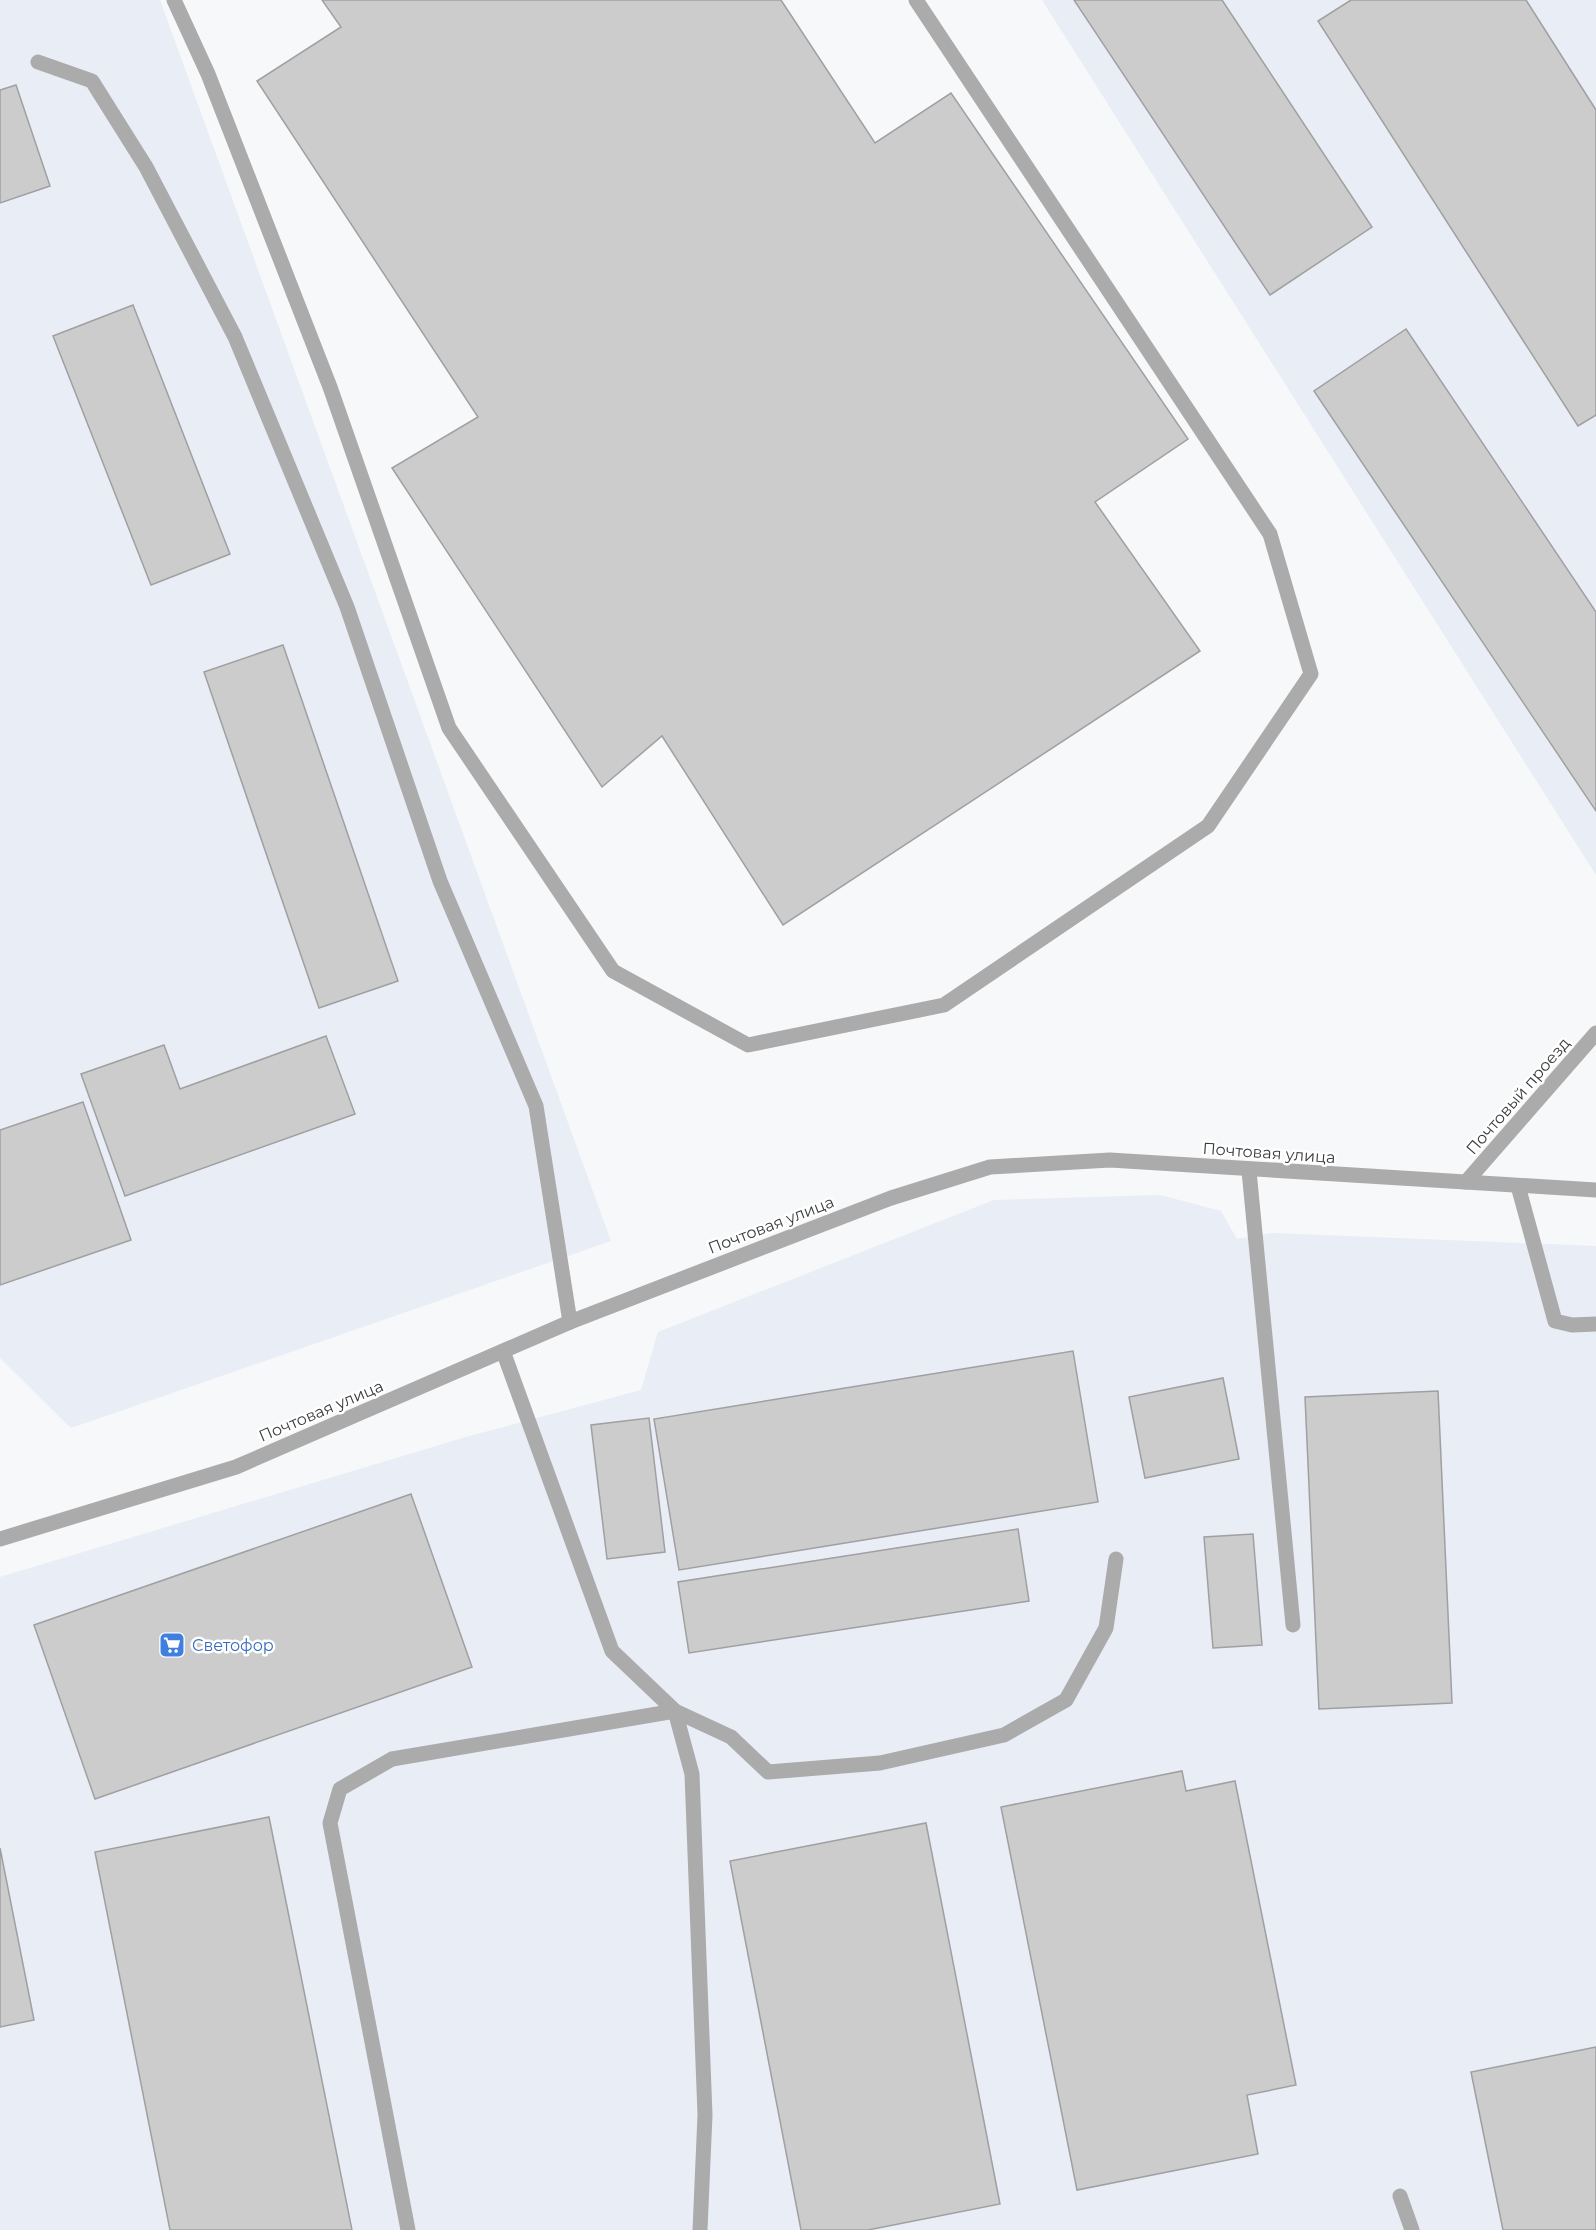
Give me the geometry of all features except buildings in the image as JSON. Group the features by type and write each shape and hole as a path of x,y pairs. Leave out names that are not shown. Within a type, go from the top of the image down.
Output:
{"street":[{"path":"174,0 208,74 330,387 449,728 613,971 748,1045 944,1005 1208,826 1311,674 1270,534 916,0"},
{"path":"38,62 92,81 147,167 235,337 347,607 440,881 536,1106 570,1322"},
{"name":"Почтовый проезд","path":"1466,1182 1596,1033"},
{"name":"Почтовая улица","path":"0,1539 236,1467 570,1322 891,1198 990,1167 1110,1160 1249,1171 1596,1190"},
{"path":"1249,1171 1293,1625"},
{"path":"1518,1186 1555,1321 1572,1325 1596,1324"},
{"path":"503,1351 612,1651 675,1711 731,1737 768,1772 880,1763 1004,1735 1066,1700 1106,1628 1116,1559"},
{"path":"408,2230 330,1823 340,1790 392,1759 675,1711"},
{"path":"675,1711 692,1774 705,2115 700,2230"},
{"path":"1400,2196 1412,2230"}],"shaded area":[{"path":"0,0 160,0 611,1241 71,1428 0,1358"},
{"path":"1042,0 1596,0 1596,875"},
{"path":"1160,1195 1221,1211 1237,1239 1272,1233 1596,1246 1596,2230 0,2230 0,1577 466,1437 641,1390 658,1332 994,1200"}],"place":[{"name":"Светофор","path":"172,1645"}]}
